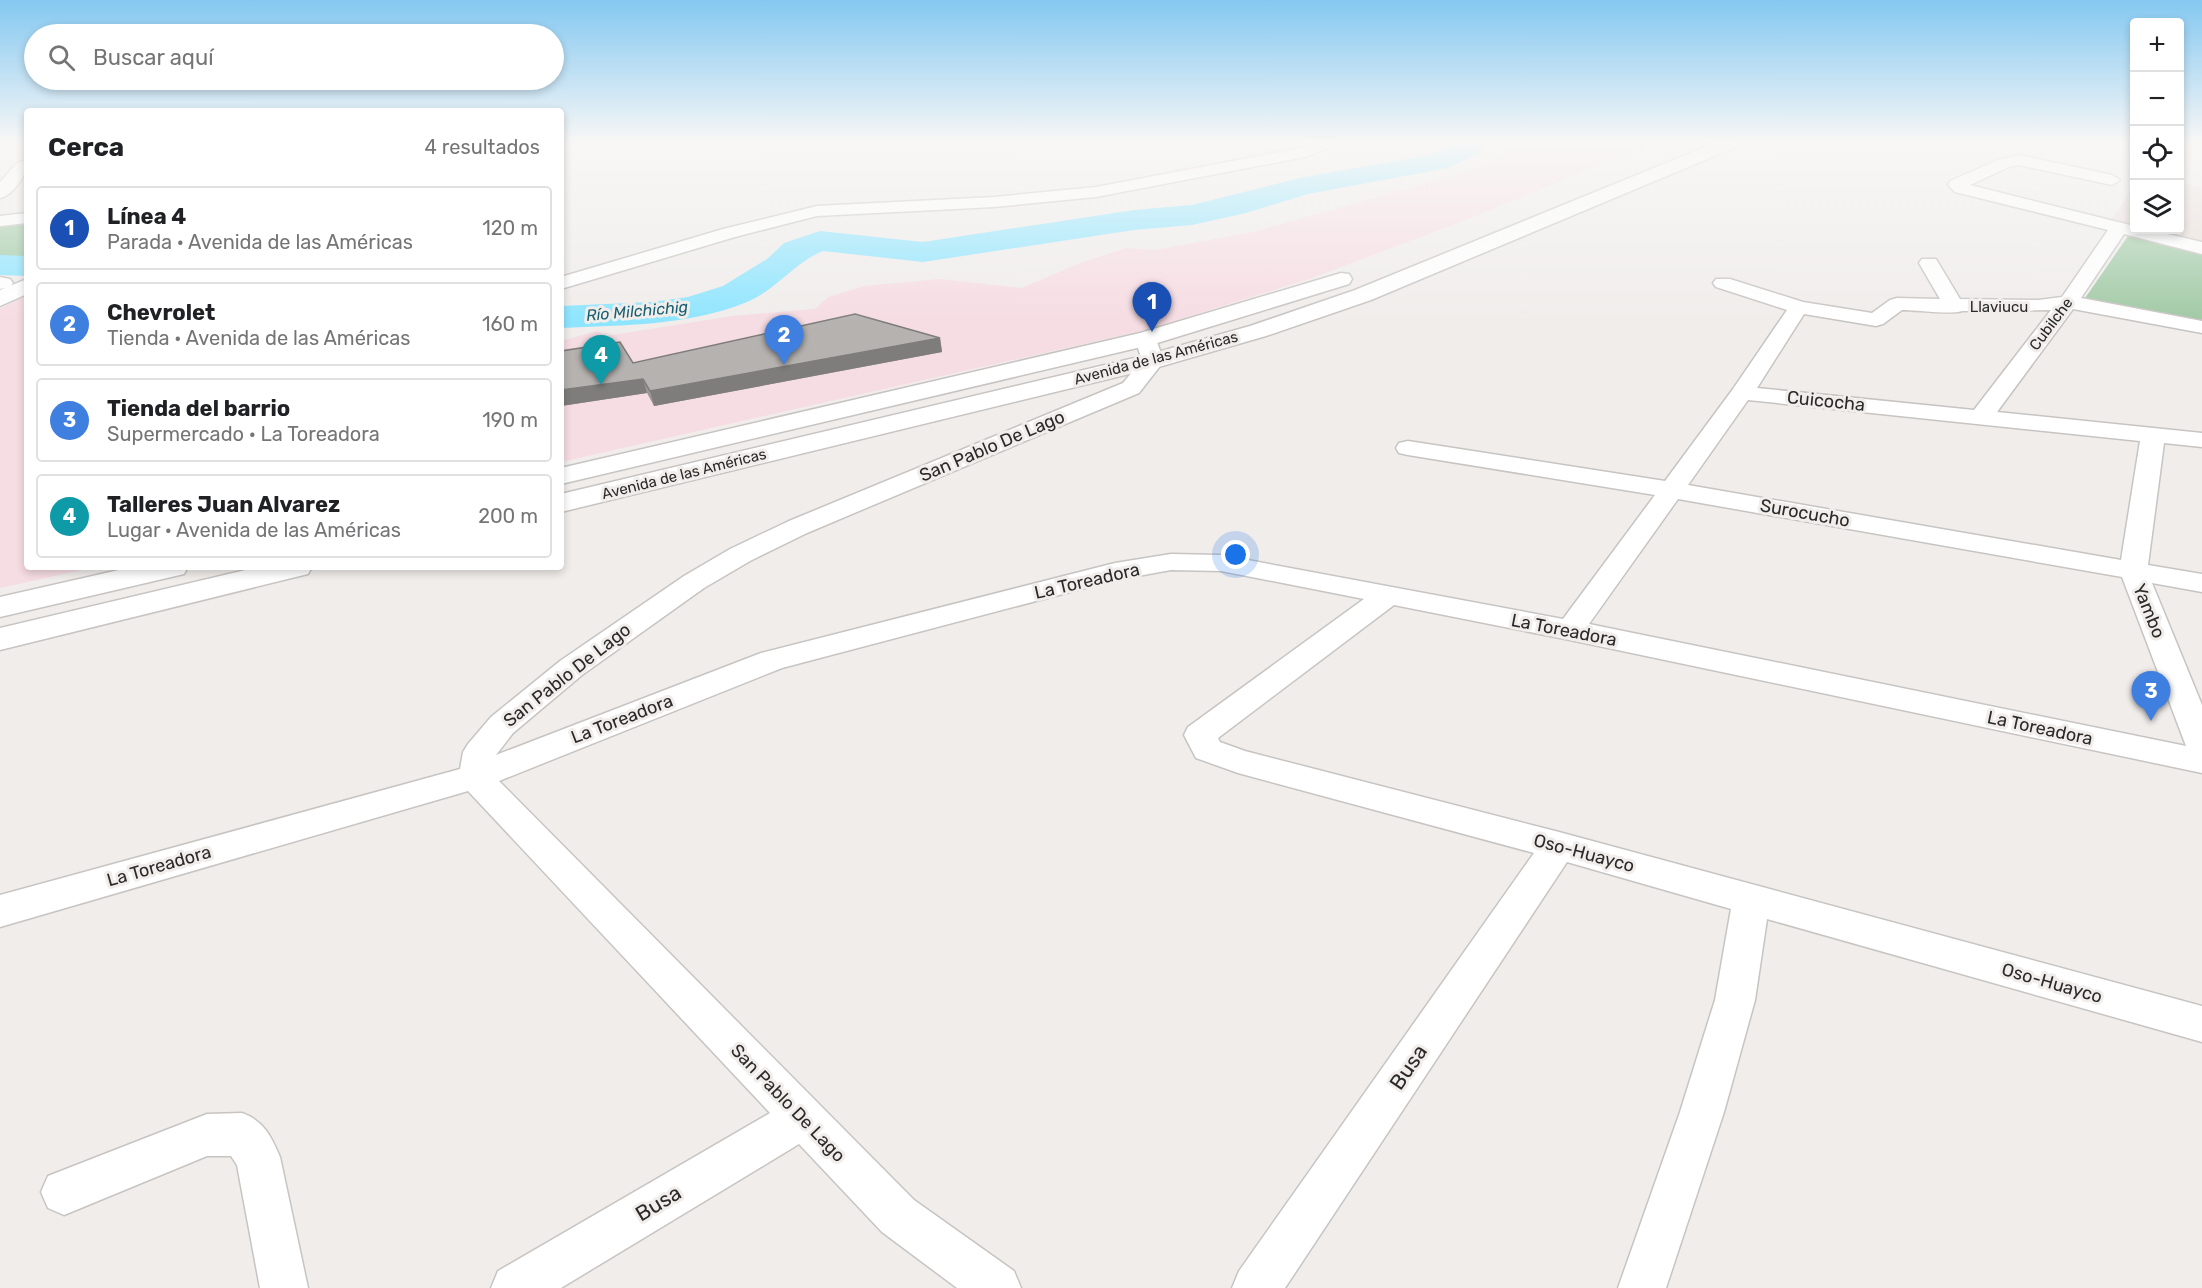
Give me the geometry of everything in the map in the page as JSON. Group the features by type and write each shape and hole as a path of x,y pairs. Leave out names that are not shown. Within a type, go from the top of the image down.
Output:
{"main road":[{"name":"Avenida de las Américas","path":"564,475 1150,350 1258,331 1363,295 1585,203"},
{"name":"Avenida de las Américas","path":"564,502 1150,350 1354,274"},
{"path":"0,608 160,570"},
{"path":"0,639 285,570"}],"street":[{"path":"564,282 729,233 817,211 972,203"},
{"path":"2019,203 2202,248"},
{"path":"0,221 24,218"},
{"name":"Cubilche","path":"1981,417 2068,302 2118,229"},
{"path":"1929,263 1955,307"},
{"name":"Llaviucu","path":"1723,283 1799,307 1876,320 1897,304 1955,307 2038,306 2068,302 2202,327"},
{"path":"1570,630 1742,393 1799,307"},
{"name":"San Pablo De Lago","path":"997,1288 898,1216 475,777 480,752 502,725 571,668 694,582 740,555 798,527 1131,388 1150,350"},
{"name":"Cuicocha","path":"1742,393 2202,441"},
{"name":"Yambo","path":"2153,435 2133,571 2202,745"},
{"name":"Surocucho","path":"1408,448 1672,490 2202,583"},
{"name":"La Toreadora","path":"0,911 475,777 772,660 1115,572 1171,562 1221,563 1389,595 1570,630 2202,761"},
{"name":"Oso-Huayco","path":"1389,595 1200,735 1208,750 1249,764 1559,846 2202,1024"},
{"name":"Busa","path":"1256,1288 1559,846"},
{"path":"1642,1288 1702,1112 1735,1000 1751,899"},
{"name":"Busa","path":"515,1288 802,1118"},
{"path":"64,1192 207,1135 242,1134 258,1157 284,1288"}],"shaded area":[{"path":"1356,203 1507,203 1309,279 1145,330 564,461 564,340 597,331 606,336 733,316 815,309 828,297 864,286 940,279 1022,288 1080,263 1126,248 1155,250 1253,232"},
{"path":"2122,203 2130,203 2130,229 2108,224"},
{"path":"2184,203 2202,203 2202,245 2153,234 2184,234"},
{"path":"24,296 24,570 82,570 0,588 0,309"}],"green space":[{"path":"24,224 24,259 0,260 0,227"},
{"path":"2128,236 2202,253 2202,324 2083,301"}],"building":[{"path":"855,314 940,338 650,391 643,379 564,390 564,351 620,342 633,363"}],"waterway":[{"name":"Río Milchichig","path":"564,317 651,313 691,307 736,294 779,266 796,250 820,241 923,252 1134,220 1192,215 1245,203"},
{"name":"Río Milchichig","path":"0,265 24,266"}],"place":[{"name":"Línea 4","path":"1152,332"},
{"name":"Chevrolet","path":"784,365"},
{"name":"Talleres Juan Alvarez","path":"601,385"},
{"name":"Tienda del barrio","path":"2151,721"}]}
